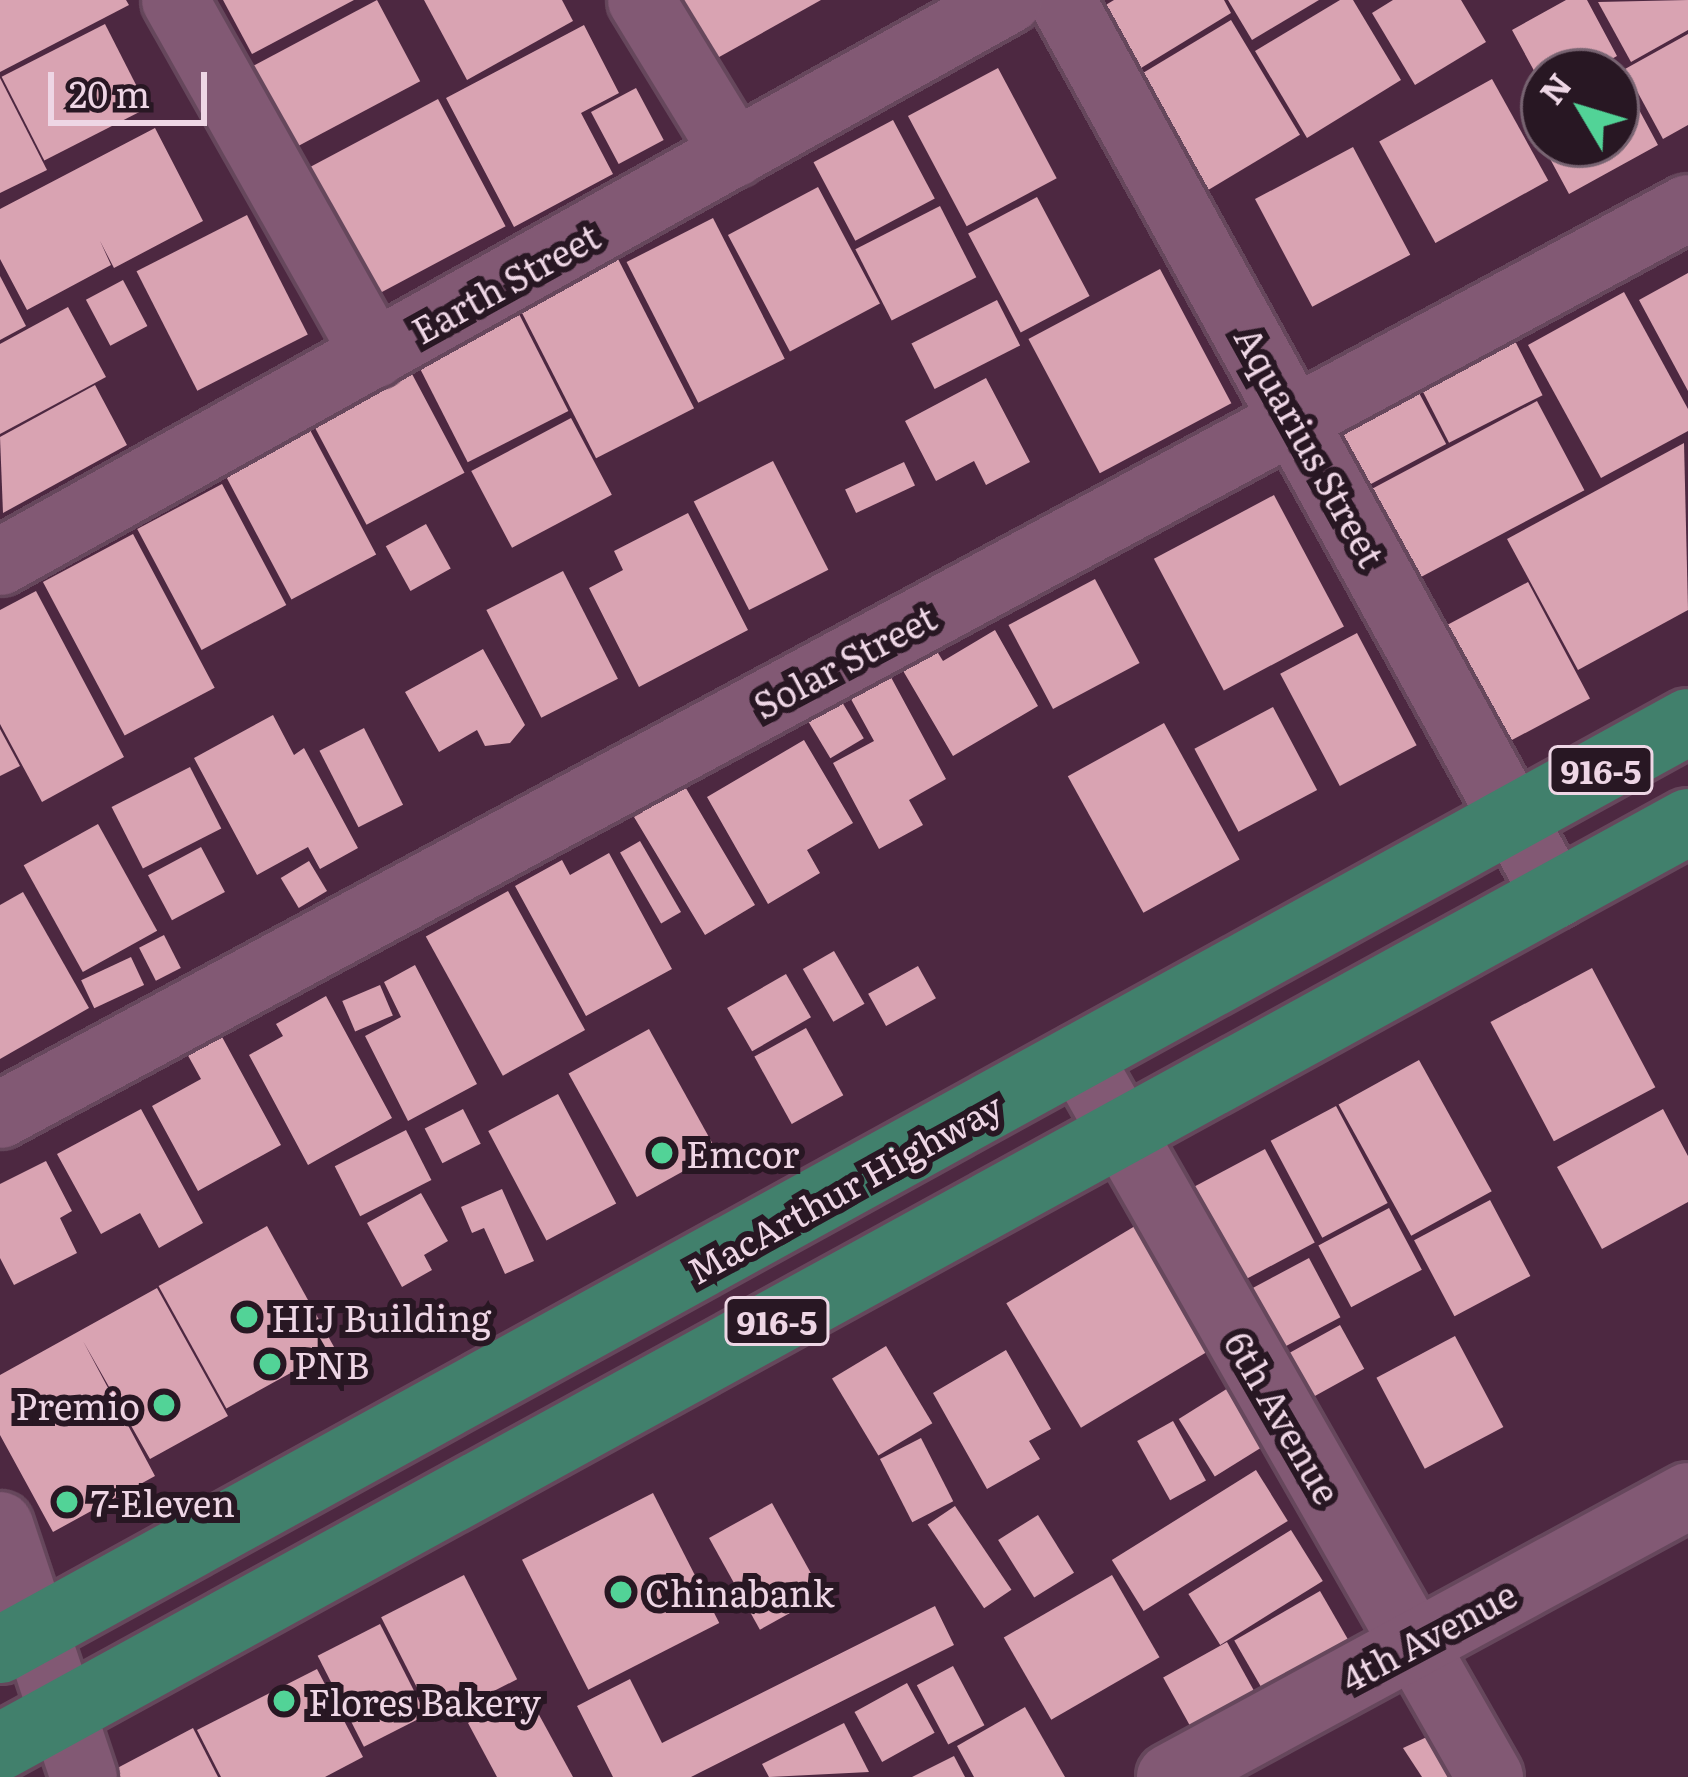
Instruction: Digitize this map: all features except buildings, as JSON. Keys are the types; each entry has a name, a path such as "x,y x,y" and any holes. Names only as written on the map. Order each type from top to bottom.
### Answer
{"main road":[{"name":"MacArthur Highway","path":"19,1639 1688,722"},
{"name":"916-5","path":"0,1747 1688,822"}],"street":[{"path":"175,0 375,356"},
{"path":"641,0 735,154"},
{"name":"Earth Street","path":"4,551 375,356 1009,0"},
{"name":"Aquarius Street","path":"1062,0 1296,417 1555,895"},
{"name":"Solar Street","path":"0,1114 1688,208"},
{"name":"6th Avenue","path":"1079,1058 1490,1777"},
{"name":"4th Avenue","path":"1170,1777 1688,1496"},
{"path":"0,1525 19,1639 64,1712 84,1777"}],"place":[{"name":"Emcor","path":"662,1153"},
{"name":"HIJ Building","path":"247,1317"},
{"name":"PNB","path":"270,1364"},
{"name":"Premio","path":"164,1405"},
{"name":"7-Eleven","path":"67,1502"},
{"name":"Chinabank","path":"621,1592"},
{"name":"Flores Bakery","path":"284,1701"}]}
